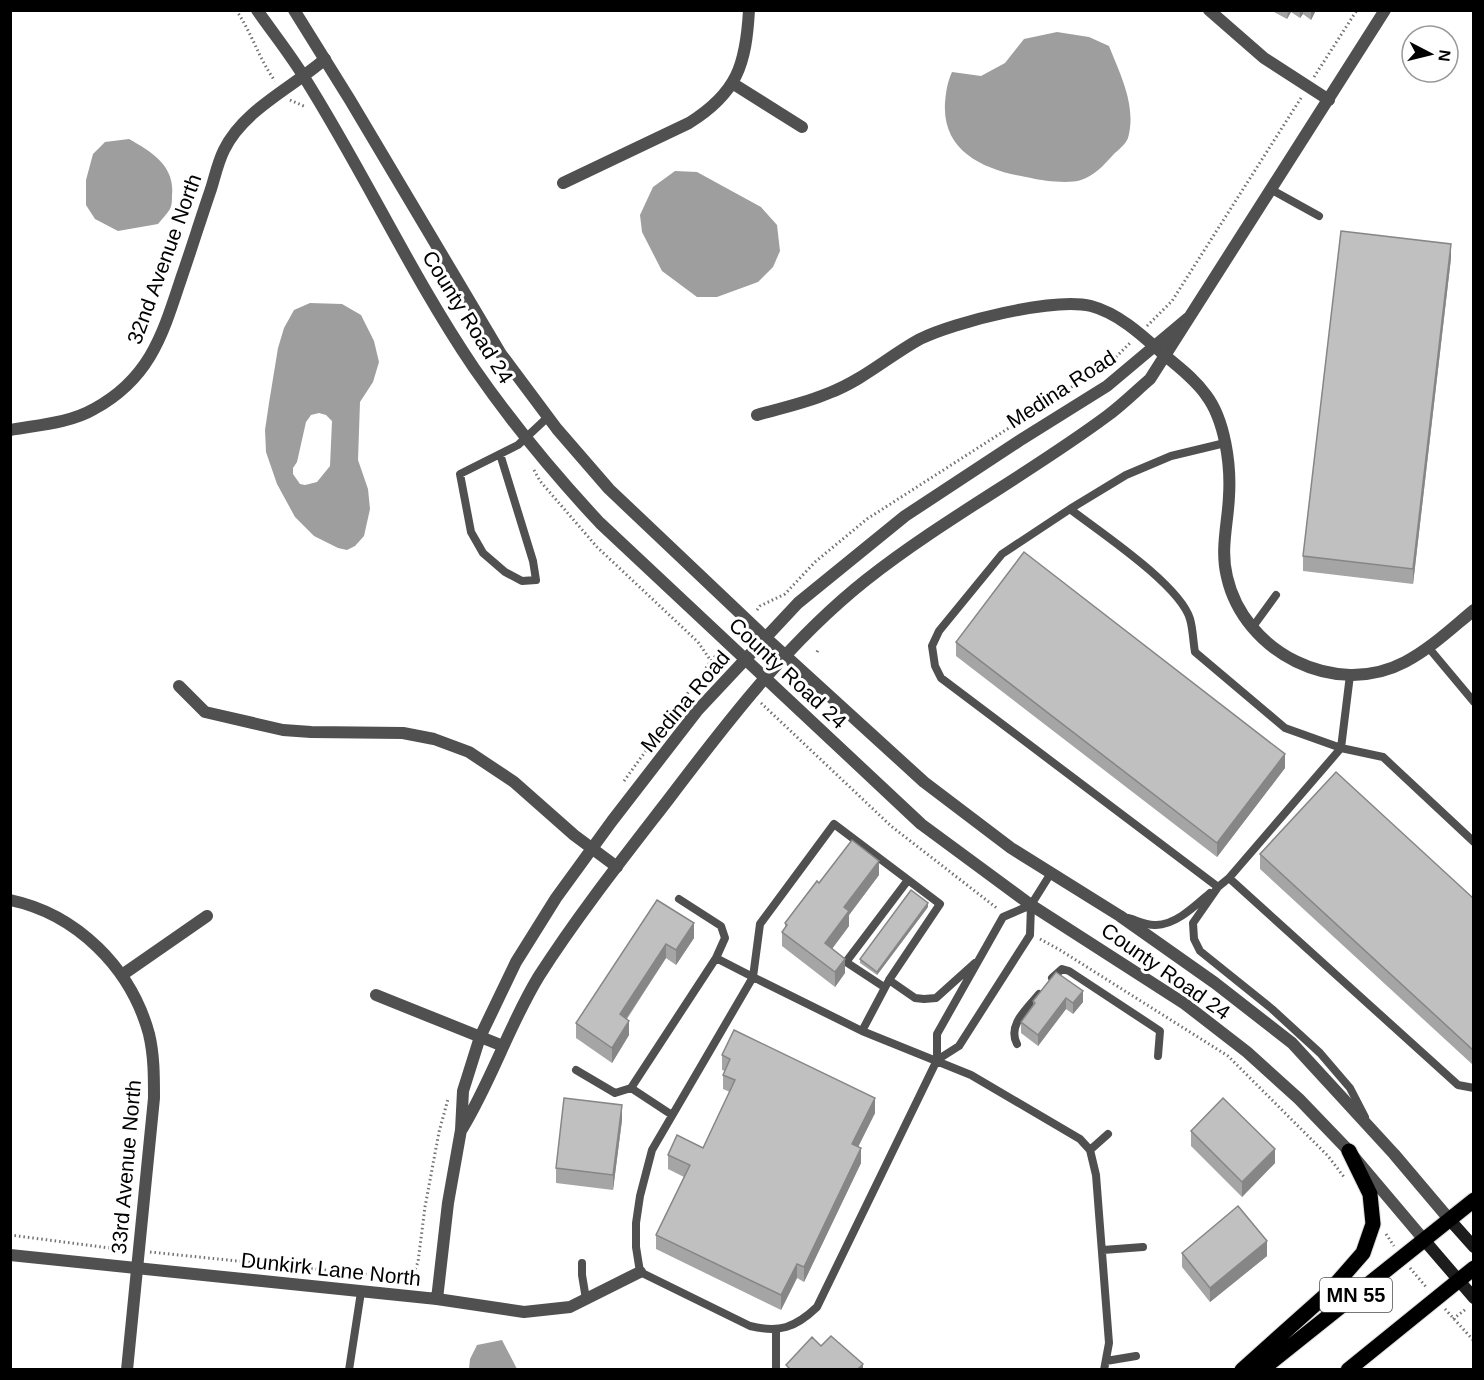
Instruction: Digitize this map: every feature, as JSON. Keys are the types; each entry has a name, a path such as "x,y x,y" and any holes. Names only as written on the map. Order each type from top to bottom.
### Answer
{"main road":[{"path":"1242,1370 1328,1293 1364,1254 1373,1224 1370,1194 1348,1151"},
{"name":"MN 55","path":"1261,1370 1425,1241 1473,1200"},
{"path":"1449,1219 1473,1247"},
{"path":"1425,1241 1459,1280 1470,1303"},
{"name":"MN 55","path":"1348,1370 1473,1268"}],"street":[{"name":"County Road 24","path":"257,10 304,77 439,311 474,367 525,439 600,523 921,824 1030,905 1185,1004 1247,1052 1299,1099 1348,1151 1425,1241"},
{"name":"County Road 24","path":"294,10 501,354 548,417 609,489 765,637 924,782 1011,848 1120,916 1215,983 1292,1042 1371,1128 1449,1219"},
{"path":"563,183 689,123 724,96 744,56 749,10"},
{"path":"1209,10 1264,58 1329,100"},
{"name":"Medina Road","path":"461,1130 480,1099 503,1046 538,978 617,867 751,693 800,640 865,580 1107,415 1150,379 1385,10"},
{"name":"32nd Avenue North","path":"10,430 64,420 93,410 120,392 141,371 158,345 224,150 239,126 255,111 304,77 325,59"},
{"path":"732,83 802,127"},
{"path":"757,415 830,393 864,376 919,340 949,327 1067,303 1092,306 1114,316 1155,346 1207,396 1225,443 1229,469 1224,550 1227,577 1237,604 1252,628 1272,648 1295,663 1322,671 1350,675 1378,672 1404,663 1428,647 1473,610"},
{"name":"Medina Road","path":"437,1299 447,1203 461,1130 463,1091 480,1037 516,962 556,898 592,848 697,711 798,603 905,516 1018,441 1107,386 1188,318"},
{"path":"179,686 205,712 283,730 403,733 434,739 460,749 491,765 514,782 617,867"},
{"name":"33rd Avenue North","path":"10,900 48,912 76,929 101,949 122,975 137,1002 149,1034 154,1065 154,1098 127,1370"},
{"path":"122,975 207,916"},
{"path":"376,994 503,1046"},
{"name":"Dunkirk Lane North","path":"10,1255 437,1299 524,1312 570,1307 640,1272"}],"lane":[{"path":"1272,190 1319,216"},
{"path":"500,454 528,540 536,580 522,581 505,572 483,553 471,532 460,474 500,454 518,446 548,417"},
{"path":"1218,887 941,678 935,666 933,646 939,631 1002,554 1126,475 1172,456 1225,443"},
{"path":"1070,509 1140,562 1178,597 1190,619 1195,652 1286,728 1341,748 1383,757 1473,842"},
{"path":"1252,628 1276,595"},
{"path":"1428,647 1473,702"},
{"path":"1120,916 1156,926 1168,922 1182,915 1229,878 1341,748 1350,675"},
{"path":"861,1030 886,983 940,904 834,824 760,924 753,977 652,1150 640,1196 636,1223 636,1247 640,1272 750,1326 776,1330 796,1323 817,1307 937,1060 937,1034 1003,917 1030,905 1051,873"},
{"path":"1229,878 1458,1085 1473,1088"},
{"path":"908,880 846,962 915,998 924,999 936,998 980,957"},
{"path":"1218,887 1193,923 1194,939 1200,951 1272,1009 1320,1053 1350,1088 1371,1128"},
{"path":"576,1070 615,1093 631,1088 716,958 725,938 721,926 680,899"},
{"path":"937,1060 960,1046 1030,935 1030,905"},
{"path":"716,958 861,1030 971,1075 1071,1131 1080,1139 1090,1150 1096,1175 1109,1343 1104,1370"},
{"path":"1048,982 1062,969 1069,971 1160,1031 1158,1056"},
{"path":"1017,1044 1013,1036 1014,1027 1041,991"},
{"path":"631,1088 672,1115"},
{"path":"1090,1150 1108,1134"},
{"path":"1103,1250 1143,1247"},
{"path":"582,1263 586,1299"},
{"path":"349,1370 361,1292"},
{"path":"776,1330 776,1370"},
{"path":"1106,1361 1136,1356"}],"path":[{"path":"760,607 784,594 814,562 867,519 1116,357 1172,301 1357,10"},
{"path":"622,784 712,661"},
{"path":"10,1235 138,1252 403,1278 414,1272 418,1262 425,1207 439,1132 448,1099"},
{"path":"1453,1319 1470,1303"}],"shaded area":[{"path":"1057,32 1089,37 1109,46 1129,102 1130,126 1125,143 1095,173 1081,180 1070,182 1015,175 984,165 971,157 951,135 946,121 945,103 952,72 981,76 1005,63 1024,39"},
{"path":"129,139 154,155 166,168 172,185 172,202 170,209 158,224 118,231 95,219 86,205 86,180 93,154 105,142"},
{"path":"675,171 697,172 761,207 777,225 780,251 773,267 758,282 717,297 697,297 662,271 642,232 640,215 653,187"},
{"path":"310,303 342,304 361,315 374,341 379,362 373,382 360,402 358,460 368,489 370,509 364,536 355,546 347,550 314,536 295,517 277,484 266,452 265,430 278,348 284,328 294,310","holes":["319,413 326,415 332,421 330,466 317,482 300,484 293,474 293,468 297,462 306,422 311,415"]},
{"path":"502,1340 517,1369 469,1369 470,1359 477,1345"}],"building":[{"path":"1341,231 1451,244 1413,569 1303,556"},
{"path":"1024,552 1285,754 1217,843 956,642"},
{"path":"1336,772 1473,898 1473,1050 1260,854"},
{"path":"852,840 879,861 844,907 849,911 825,943 845,959 835,972 782,932 787,925 785,923"},
{"path":"911,890 928,903 877,972 860,959"},
{"path":"657,900 694,923 676,950 666,944 620,1014 629,1021 612,1048 576,1023"},
{"path":"1056,972 1083,991 1073,1003 1066,998 1038,1035 1021,1022 1035,1003 1033,1001"},
{"path":"734,1030 875,1098 852,1144 861,1148 804,1267 797,1264 781,1295 656,1235 690,1165 668,1155 677,1135 703,1148 735,1080 723,1075 730,1059 722,1055"},
{"path":"564,1098 622,1105 613,1175 556,1168"},
{"path":"1223,1098 1275,1149 1242,1182 1191,1131"},
{"path":"1238,1206 1267,1241 1210,1288 1182,1253"},
{"path":"831,1336 863,1364 857,1370 791,1370 786,1365 812,1337 821,1346"}]}
